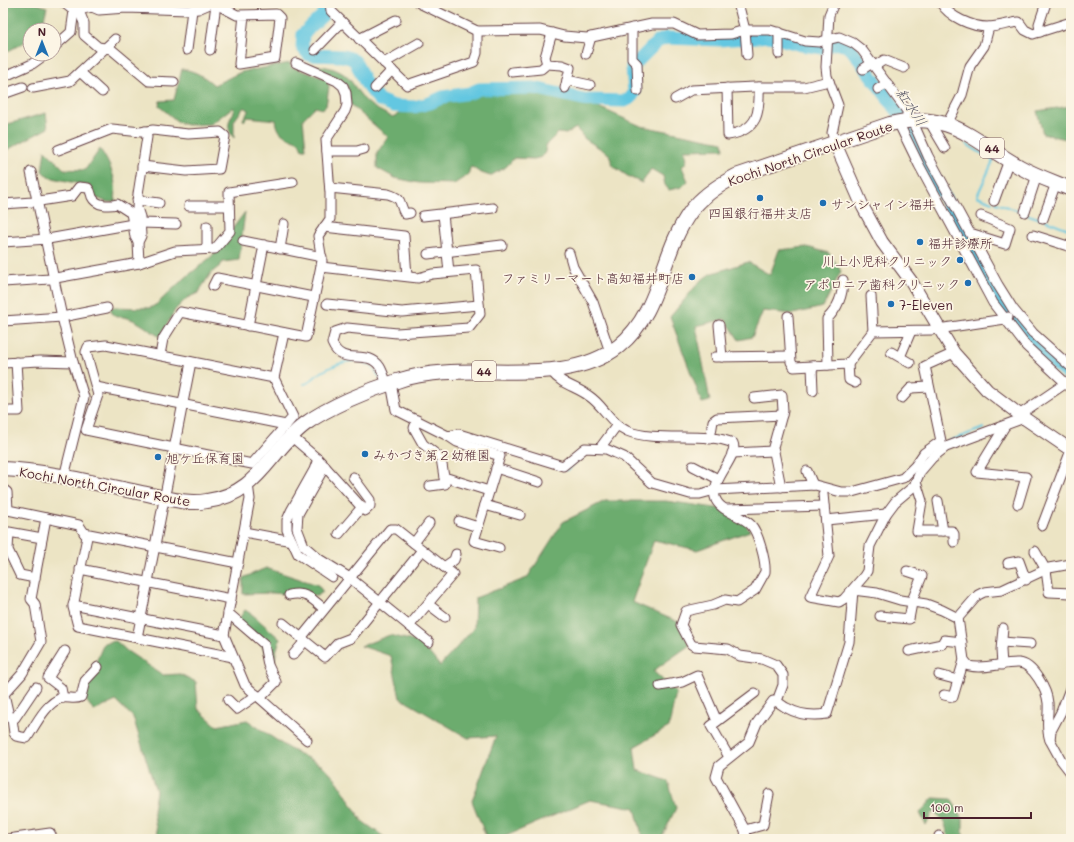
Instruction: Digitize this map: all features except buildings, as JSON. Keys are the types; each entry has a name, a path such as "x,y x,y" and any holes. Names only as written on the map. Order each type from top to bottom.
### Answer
{"main road":[{"name":"Kochi North Circular Route","path":"3,469 64,477 164,497 193,502 204,502 231,496 248,484 289,431 303,426 317,416 389,384 433,372 551,371 572,368 589,363 620,345 642,320 652,302 684,222 699,201 722,183 736,176 905,121 929,121 947,124 972,136 1009,160 1037,175 1071,189"}],"street":[{"path":"64,3 76,11 84,23 84,35 98,47 111,49 148,81 174,82"},
{"path":"76,11 92,7 99,10 110,6 126,8 192,10 214,3 237,15 276,14 280,18 275,58 239,64 244,15"},
{"path":"210,50 214,3"},
{"path":"330,3 331,11 407,85 468,70 477,58 477,31"},
{"path":"738,3 745,30 747,55"},
{"path":"834,3 829,15 829,43 826,67 829,81 838,105 832,133 835,143 864,207 882,242 911,281 954,353 987,390 1021,416 1071,450 1042,526"},
{"path":"940,3 948,12 966,22 989,27 1019,22 1025,30 1033,34 1071,22"},
{"path":"1040,32 1039,24 1046,3"},
{"path":"422,4 477,31 540,30 552,34 571,37 591,37 652,24 674,24 697,35 731,34 745,30 770,30 805,41 829,43 839,37 853,43 862,50 870,66 883,85 907,111 905,121 919,165 986,290 1010,316 1033,333 1071,367"},
{"path":"187,50 192,10"},
{"path":"62,40 71,32 76,11"},
{"path":"359,39 396,20"},
{"path":"315,50 342,22"},
{"path":"947,124 962,95 970,66 984,46 989,27"},
{"path":"632,28 638,91"},
{"path":"779,32 779,54"},
{"path":"547,64 545,57 552,34"},
{"path":"586,54 591,37"},
{"path":"33,88 70,81 115,39"},
{"path":"384,63 419,43"},
{"path":"870,66 884,60 904,68"},
{"path":"3,77 35,62"},
{"path":"160,356 163,339 180,312 306,337 313,297 321,267 322,257 318,236 330,219 330,188 326,140 345,111 347,105 346,93 343,86 337,81 296,63"},
{"path":"512,72 541,69 547,64 562,65 570,68 566,84 590,85"},
{"path":"375,88 392,70"},
{"path":"80,72 102,92"},
{"path":"675,99 691,90 804,87 829,81"},
{"path":"3,89 6,94 22,87"},
{"path":"727,88 728,135 744,131 752,126 760,104 759,87"},
{"path":"823,494 829,556 810,597 838,602 853,590 867,571 870,546 886,514 895,502 916,482 925,466 946,447 1005,426 1069,385 1026,346 1010,316 998,285 970,233 905,121"},
{"path":"929,121 945,148"},
{"path":"58,150 112,129 153,130 188,134 220,132 225,136 220,169 186,171 142,166"},
{"path":"139,263 138,242 135,237 137,223 137,200 147,137 145,131"},
{"path":"327,150 357,152 364,149"},
{"path":"994,201 1009,160"},
{"path":"31,172 62,317 73,362 84,397 64,477"},
{"path":"1025,212 1037,175"},
{"path":"3,282 53,278 139,263 175,251 215,249 230,231 229,192 293,182"},
{"path":"1043,219 1056,183"},
{"path":"3,204 37,202 72,196 79,187 88,188 93,199 97,202 110,206 117,204 131,213 137,223"},
{"path":"330,188 396,196 402,203 405,214 410,213"},
{"path":"137,200 159,203"},
{"path":"189,206 229,206"},
{"path":"423,216 493,208"},
{"path":"443,214 449,272"},
{"path":"970,233 1008,246 1010,228 981,216"},
{"path":"3,242 45,240 137,223 176,224"},
{"path":"280,248 284,224"},
{"path":"207,226 207,249"},
{"path":"324,227 404,236 407,276"},
{"path":"1033,235 1054,238 1071,247"},
{"path":"243,241 322,257"},
{"path":"248,326 264,245"},
{"path":"428,254 502,245"},
{"path":"569,253 573,267 593,302 610,352"},
{"path":"321,267 418,278 449,272 476,270 480,314 477,320 469,328 397,333 347,328 335,332 332,343 337,353 343,356 372,360 380,366 389,384 396,410 457,442 500,456 474,541 499,548"},
{"path":"213,286 217,278 313,297"},
{"path":"828,365 827,319 835,311 841,297 843,280"},
{"path":"855,383 849,380 848,364 872,331 871,296"},
{"path":"327,304 402,312 479,305"},
{"path":"3,321 62,317 107,308"},
{"path":"788,316 790,356 794,367 848,364"},
{"path":"872,331 939,329 1010,316"},
{"path":"719,325 718,357 790,356"},
{"path":"900,357 911,331"},
{"path":"274,378 106,344 88,347 86,352 98,395 86,430 252,464 289,431 293,418 274,378 284,333"},
{"path":"891,352 910,363"},
{"path":"448,436 459,434 564,466 585,448 600,448 624,457 652,483 690,494 700,494 715,490 813,485 841,492 852,492 903,478 908,474 924,453 941,441 925,366 954,353"},
{"path":"3,411 19,411 16,362"},
{"path":"3,363 73,362"},
{"path":"136,638 191,362"},
{"path":"812,366 813,392"},
{"path":"551,371 558,380 589,396 617,425 635,433 720,439 733,443 734,446 732,453 718,479 715,496 718,504 747,521 755,529 760,545 765,572 755,590 737,602 725,600 713,605 686,611 681,625 691,644 694,646 728,649 740,656 762,659 776,665 783,675 783,685 777,701"},
{"path":"96,387 182,404 289,431 325,466 365,510 370,506 370,500 353,477"},
{"path":"902,398 911,388 929,387"},
{"path":"754,398 782,395 782,415 773,447 780,487"},
{"path":"710,439 713,421 717,418 782,415"},
{"path":"417,420 414,428 424,444 441,458 445,484 430,486"},
{"path":"600,448 617,425"},
{"path":"1005,426 977,472 1026,477 1018,504"},
{"path":"732,453 774,451"},
{"path":"318,459 314,470 288,520 287,530 298,554 332,577"},
{"path":"325,466 298,514 297,528 307,550 350,578 429,642"},
{"path":"694,466 718,479"},
{"path":"496,468 539,482"},
{"path":"807,471 813,485"},
{"path":"444,478 489,491"},
{"path":"916,482 922,501 917,531 952,531 954,534 954,542"},
{"path":"248,484 250,499 224,635 245,685 307,740"},
{"path":"3,489 6,492 8,510 79,525 87,537 73,605 78,626 233,657"},
{"path":"938,502 943,531"},
{"path":"485,505 520,515"},
{"path":"727,509 824,506"},
{"path":"339,534 362,507"},
{"path":"826,520 886,514"},
{"path":"46,518 31,599 35,604 41,642 22,674 4,694 8,717 16,736 26,738 48,707 63,698 76,699 81,697 85,680 98,667"},
{"path":"459,521 478,527"},
{"path":"414,543 429,523"},
{"path":"293,655 324,609 390,529 396,529 453,574 409,626"},
{"path":"35,578 20,575 8,550 9,532 42,538"},
{"path":"244,532 292,541"},
{"path":"84,533 238,563"},
{"path":"283,623 325,657 338,643 351,638 422,550"},
{"path":"1035,551 1046,570 1049,592 1071,593"},
{"path":"444,567 454,560 456,554"},
{"path":"1008,563 1019,561 1026,580"},
{"path":"958,618 978,596 984,592 1002,590 1050,568 1071,564"},
{"path":"80,569 231,599"},
{"path":"880,616 909,619 912,602 925,578 907,571"},
{"path":"769,794 763,825 745,834 716,777 719,766 749,742 757,723 771,703 777,701 793,710 814,716 827,714 849,642 853,590"},
{"path":"853,590 877,593 939,608 958,618"},
{"path":"289,595 296,593 305,594 324,609"},
{"path":"428,604 445,617"},
{"path":"73,605 224,635"},
{"path":"228,613 264,644 268,665 276,682 259,697 237,709 228,700"},
{"path":"944,695 953,697 964,660 958,618"},
{"path":"1002,665 1003,628"},
{"path":"909,651 927,651 942,644 944,640 962,642"},
{"path":"1002,642 1030,644"},
{"path":"63,698 61,688 48,678 65,651"},
{"path":"964,660 972,666 1023,664 1035,672 1048,702 1047,733 1069,769"},
{"path":"660,686 682,682 697,675 717,721"},
{"path":"939,675 958,680"},
{"path":"1050,740 1051,731 1064,707 1071,686"},
{"path":"8,717 15,718 36,687"},
{"path":"729,757 711,726 755,692"},
{"path":"8,839 50,833 53,839"}],"green space":[{"path":"3,3 35,3 47,7 43,22 22,22 22,43 3,54"},
{"path":"290,63 291,67 327,79 329,87 326,106 322,109 315,107 303,119 306,149 302,149 299,142 283,135 277,125 276,120 247,117 244,121 243,119 249,110 244,107 234,121 234,138 231,135 229,128 230,119 234,112 233,107 211,124 187,125 178,122 159,106 160,101 174,100 182,69 199,74 214,85 241,72"},
{"path":"312,65 324,66 339,71 350,80 366,102 393,117 405,110 433,108 447,99 478,93 534,90 587,102 641,126 723,142 724,149 684,150 687,159 686,163 682,167 688,181 682,187 669,190 665,185 663,176 651,169 642,183 629,177 613,166 609,154 585,139 576,128 566,134 558,133 546,145 545,152 542,157 534,159 514,158 506,167 490,176 479,172 472,167 470,168 468,175 454,184 419,183 395,178 377,168 377,153 388,137 351,105 347,85 308,67"},
{"path":"1071,106 1071,140 1043,134 1037,111"},
{"path":"46,113 48,128 3,152 3,129 8,124"},
{"path":"100,149 113,174 116,195 115,202 107,202 94,197 90,186 48,177 42,171 45,150 64,169 85,170"},
{"path":"245,212 239,260 223,262 211,273 198,293 187,298 175,310 160,337 134,320 117,317 112,313 110,307 150,308 157,304 179,283 212,256"},
{"path":"807,247 829,253 841,271 823,307 793,314 763,311 752,337 739,340 725,319 696,326 710,401 702,403 670,317 700,281 710,274 748,262 770,275 779,250"},
{"path":"605,501 666,501 723,509 743,520 750,531 697,550 654,540 632,602 678,622 690,645 653,671 676,692 669,727 634,747 637,770 668,781 676,808 661,839 643,839 635,808 590,800 499,839 487,839 472,801 496,736 468,738 400,698 391,656 361,646 390,635 421,643 440,666 474,628 475,598 527,578 563,522"},
{"path":"266,568 318,585 323,592 317,596 272,593 243,594 243,578"},
{"path":"245,610 253,615 280,639 276,652 274,673 258,637 238,620"},
{"path":"116,641 127,651 163,675 180,674 196,682 198,709 217,726 247,720 288,748 323,766 338,782 362,821 387,839 161,839 157,833 153,810 156,791 133,717 116,701 94,711 82,695 104,643"},
{"path":"933,798 951,799 963,819 963,839 948,839 944,823 937,814 933,812 926,825 920,813"}],"waterway":[{"name":"紅水川","path":"325,3 323,15 303,34 302,47 309,55 343,56 355,61 366,84 379,100 394,106 414,107 430,103 443,97 470,93 479,89 534,88 587,100 625,101 631,98 634,92 632,67 657,42 666,38 720,40 770,36 801,45 823,48 835,43 847,46 852,50 902,117 989,282 1008,314 1035,345 1071,378"},
{"path":"966,144 992,160"},
{"path":"992,202 977,196 993,161"},
{"path":"996,203 1022,212"},
{"path":"1026,214 1041,219"},
{"path":"1045,220 1071,230"},
{"path":"304,384 332,367 341,363 354,361"},
{"path":"360,361 372,367 380,378"},
{"path":"946,442 984,428"},
{"path":"564,470 568,470 579,459"}],"place":[{"name":"四国銀行福井支店","path":"760,198"},
{"name":"サンシャイン福井","path":"823,203"},
{"name":"福井診療所","path":"920,242"},
{"name":"川上小児科クリニック","path":"960,260"},
{"name":"ファミリーマート高知福井町店","path":"692,277"},
{"name":"アポロニア歯科クリニック","path":"968,283"},
{"name":"7-Eleven","path":"891,304"},
{"name":"みかづき第２幼稚園","path":"365,454"},
{"name":"旭ケ丘保育園","path":"158,457"}]}
